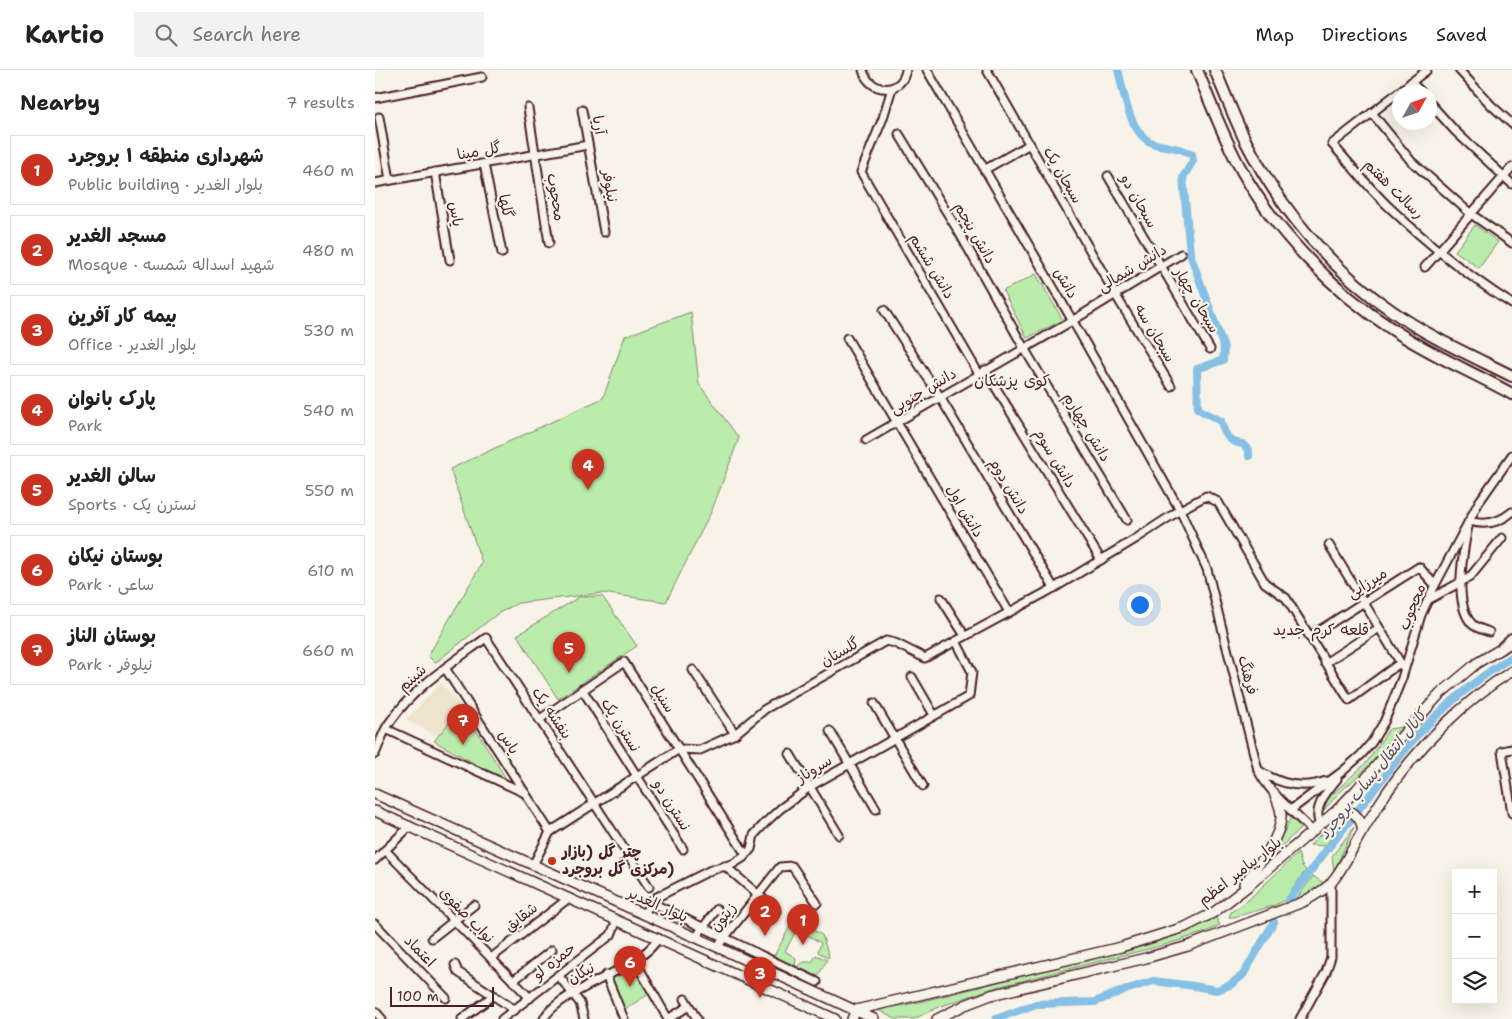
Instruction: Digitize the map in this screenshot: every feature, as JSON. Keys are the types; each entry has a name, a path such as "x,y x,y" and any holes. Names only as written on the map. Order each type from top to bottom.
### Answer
{"highway":[{"path":"1197,70 1242,172 1274,219 1296,246 1341,290 1393,330 1512,394"},
{"path":"1215,70 1233,115 1276,194 1297,222 1322,250 1350,277 1393,312 1457,349 1512,376"},
{"path":"1508,645 1512,639"}],"main road":[{"name":"بلوار پیامبر اعظم","path":"854,1015 1149,939 1213,913 1236,896 1337,810 1429,705 1477,663 1508,645"},
{"path":"937,1019 965,1004 991,995 1141,960 1189,946 1303,902 1320,892 1331,883 1388,791 1411,761 1464,706 1512,671"},
{"path":"1236,896 1266,852 1277,831 1281,816 1274,793"},
{"name":"بلوار الغدیر","path":"375,794 717,946 854,1015 874,1019"},
{"path":"1337,810 1345,810 1356,815 1362,824 1363,830"},
{"name":"بلوار الغدیر","path":"375,811 835,1019"},
{"path":"591,908 597,894"},
{"path":"607,915 614,901"}],"street":[{"path":"863,70 866,79 871,84 885,89 892,88 902,80 906,70"},
{"name":"دانش","path":"927,70 1180,510"},
{"name":"سبحان یک","path":"987,70 1115,294"},
{"path":"1427,70 1372,113 1411,161 1471,214 1512,244"},
{"path":"1459,70 1491,105 1512,124"},
{"path":"375,98 482,77"},
{"path":"1411,82 1414,85"},
{"name":"دانش ششم","path":"892,88 883,118 861,172 982,372"},
{"name":"محجوب","path":"528,108 549,243"},
{"name":"آریا","path":"582,110 588,145"},
{"path":"1437,111 1455,131 1512,184"},
{"name":"رسالت هفتم","path":"1372,113 1332,144 1388,206 1480,284 1512,304"},
{"path":"379,116 390,180"},
{"name":"دانش پنجم","path":"899,134 960,234 1024,348"},
{"path":"985,170 1030,144"},
{"name":"گل مینا","path":"375,182 588,145"},
{"name":"نیلوفر","path":"588,145 604,232"},
{"name":"گلها","path":"484,164 502,253"},
{"path":"1425,267 1512,167"},
{"name":"یاس","path":"435,172 450,260"},
{"name":"سبحان دو","path":"1108,176 1161,266"},
{"name":"دانش شمالی","path":"1072,321 1181,254"},
{"name":"سبحان چهار","path":"1161,266 1210,349"},
{"name":"سبحان سه","path":"1115,294 1171,386"},
{"name":"دانش دوم","path":"884,310 940,397 1054,588"},
{"name":"دانش جنوبی","path":"866,440 1072,321"},
{"name":"دانش اول","path":"847,338 1009,612"},
{"name":"دانش چهارم","path":"1024,348 1127,520"},
{"name":"دانش سوم","path":"982,372 1101,560"},
{"name":"محجوب","path":"1343,772 1366,749 1384,722 1402,666 1421,615 1435,585 1479,502 1512,455"},
{"name":"گلستان","path":"679,749 700,750 735,734 765,709 886,641 895,643 925,658 1054,588 1206,496 1218,502 1265,583 1286,598 1309,637"},
{"name":"فرهنگ","path":"1180,510 1207,569 1258,770 1262,779 1274,793 1312,831"},
{"path":"1489,632 1473,625 1466,615 1462,602 1461,566 1469,522 1487,524 1503,519 1512,512"},
{"path":"1428,600 1470,577 1502,538"},
{"path":"1309,637 1349,700 1402,666 1329,545"},
{"name":"میرزایی","path":"1309,637 1419,567 1435,585"},
{"path":"941,598 965,636"},
{"path":"1325,663 1379,628"},
{"name":"شبنم","path":"375,754 386,729 397,712 410,698 445,668 486,638"},
{"name":"بنفشه یک","path":"486,638 649,887"},
{"name":"سروناز","path":"746,855 751,849 754,835 765,823 780,809 811,786 934,714 969,696 973,672 956,641"},
{"name":"سنبل","path":"583,689 624,662 746,855"},
{"name":"یاس","path":"445,668 550,832"},
{"path":"693,670 735,734"},
{"path":"912,677 934,714"},
{"path":"540,719 583,689"},
{"name":"نسترن یک","path":"583,689 637,776"},
{"path":"874,704 923,786"},
{"path":"386,729 525,793"},
{"path":"830,732 876,809"},
{"path":"533,865 550,832 679,749"},
{"path":"1512,749 1502,751 1509,775 1512,813"},
{"path":"789,754 811,786 839,835"},
{"path":"1258,770 1282,782 1305,786 1326,781 1343,772"},
{"path":"1292,810 1343,772"},
{"path":"1320,824 1317,812 1321,802 1343,772"},
{"name":"نسترن دو","path":"637,776 683,849"},
{"path":"375,860 410,826"},
{"name":"نواب صفوی","path":"385,850 530,998"},
{"path":"643,914 657,897 711,870 733,864 746,855"},
{"path":"725,866 777,911"},
{"name":"زیتون","path":"717,946 780,867 792,866 817,903"},
{"path":"1301,1019 1326,972 1331,957 1331,883"},
{"name":"شقایق","path":"491,958 569,898"},
{"path":"652,903 817,982"},
{"path":"432,938 474,905"},
{"path":"696,937 717,909"},
{"name":"حمزه لو","path":"502,1019 611,935 617,920"},
{"name":"اعتماد","path":"375,924 446,998"},
{"name":"نیکان","path":"544,1019 551,1009 573,993 637,959 654,947 658,938"},
{"path":"513,981 552,950"},
{"path":"637,959 639,968 668,1019 687,1003 697,1019"},
{"path":"455,965 458,972 515,1010"},
{"path":"558,976 580,1003 584,1019"},
{"path":"606,976 624,1019"},
{"path":"462,1019 494,995"},
{"path":"375,1011 383,1019"}],"shaded area":[{"path":"441,683 462,707 438,736 406,720"}],"green space":[{"path":"1475,225 1498,242 1479,268 1455,251"},
{"path":"1036,274 1063,320 1027,338 1003,291"},
{"path":"691,312 699,384 739,438 712,510 666,602 602,593 518,603 497,614 435,663 428,656 482,563 450,469 603,398 625,336"},
{"path":"602,596 637,646 558,699 517,635 579,597"},
{"path":"462,707 508,782 434,741"},
{"path":"1402,727 1370,765 1338,794 1324,810 1327,799 1367,762 1389,729"},
{"path":"1292,815 1303,826 1273,854"},
{"path":"1347,817 1325,846 1310,845 1325,830"},
{"path":"1354,827 1334,871 1332,856"},
{"path":"1298,853 1302,866 1306,870 1284,901 1273,906 1229,917 1231,912 1247,901"},
{"path":"1313,876 1325,884 1294,902"},
{"path":"1215,916 1220,925 1203,933 1164,945 993,988 939,1007 914,1019 895,1019 876,1009 913,1003 1147,945 1193,928"},
{"path":"794,919 822,935 828,958 818,952 821,943 797,929 785,951 796,958 795,968 774,956"},
{"path":"816,955 827,960 818,976 797,967 804,962 812,962"},
{"path":"633,965 649,994 625,1009 612,978"}],"waterway":[{"path":"1118,70 1125,101 1133,123 1139,132 1155,144 1192,154 1193,161 1183,177 1190,254 1224,348 1223,360 1197,369 1198,409 1221,421 1228,437 1234,442 1243,444 1249,451 1249,456"},
{"name":"کانال انتقال پساب بروجرد","path":"1288,901 1412,741 1459,696 1484,675 1512,657"},
{"name":"کانال انتقال پساب بروجرد","path":"996,1019 1036,1004 1095,1002 1153,981 1217,990 1230,985 1243,975 1274,922"}],"place":[{"name":"پارک بانوان","path":"588,490"},
{"name":"سالن الغدیر","path":"569,673"},
{"name":"بوستان الناز","path":"463,745"},
{"name":"چتر گل (بازار مرکزی گل بروجرد)","path":"552,861"},
{"name":"مسجد الغدیر","path":"765,936"},
{"name":"شهرداری منطقه ۱ بروجرد","path":"803,945"},
{"name":"بوستان نیکان","path":"630,987"},
{"name":"بیمه کار آفرین","path":"760,998"}],"district":[{"name":"کوی پزشکان","path":"1012,380"},
{"name":"قلعه کرم جدید","path":"1321,629"}]}
